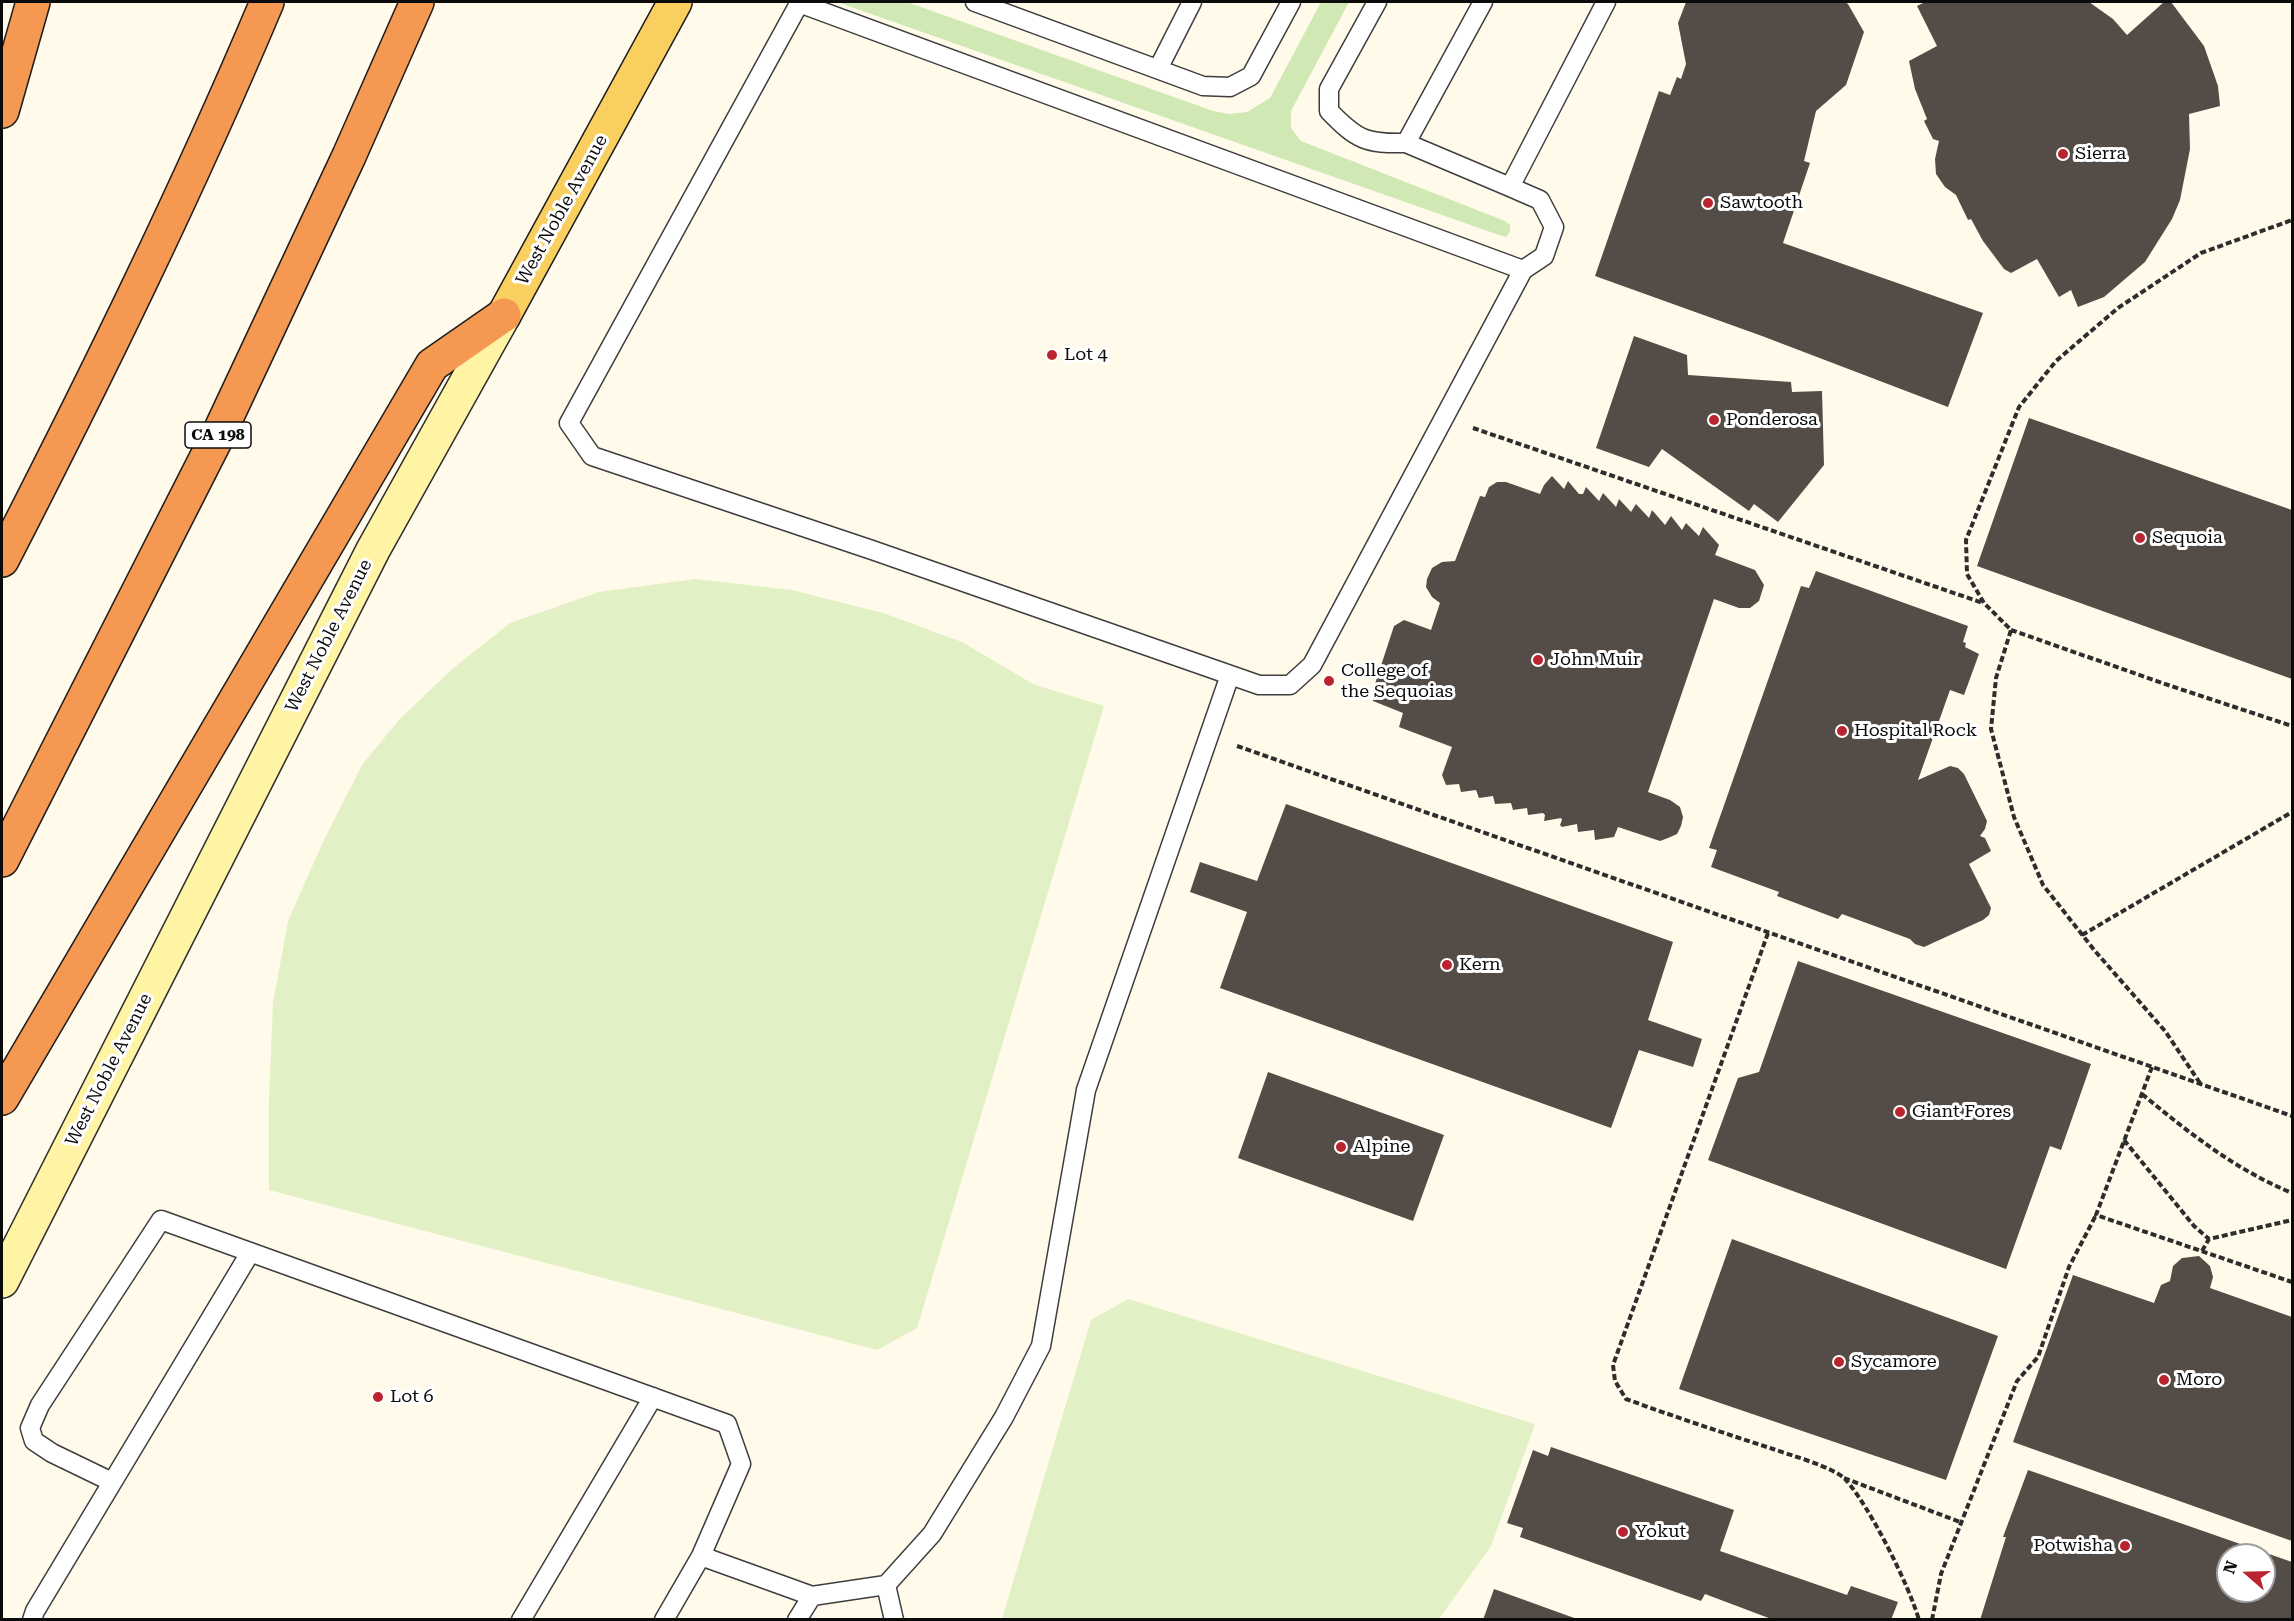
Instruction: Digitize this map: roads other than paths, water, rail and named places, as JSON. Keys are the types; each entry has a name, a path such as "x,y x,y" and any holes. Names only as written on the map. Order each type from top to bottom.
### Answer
{"highway":[{"path":"2,111 33,2"},
{"path":"2,560 95,378 220,113 267,2"},
{"name":"CA 198","path":"2,860 221,429 344,166 417,2"},
{"path":"2,1098 432,365 504,315"}],"main road":[{"name":"West Noble Avenue","path":"2,1281 373,550 675,2"}],"lane":[{"path":"1377,2 1329,89 1329,111 1349,132 1377,143 1406,143 1540,200 1554,227 1544,256 1523,270 1312,664 1290,685 1259,685 872,550 592,456 569,423 799,2 1523,270"},
{"path":"975,2 1203,86 1230,87 1251,76 1291,2"},
{"path":"1158,69 1192,2"},
{"path":"1406,143 1483,2"},
{"path":"1510,187 1606,2"},
{"path":"701,1556 812,1596 886,1585 932,1534 1004,1417 1041,1346 1086,1090 1230,675"},
{"path":"112,1482 52,1453 34,1441 30,1428 40,1406 160,1220 727,1424 741,1464 701,1556 663,1620"},
{"path":"32,1620 35,1611 250,1253"},
{"path":"521,1620 653,1397"},
{"path":"886,1585 894,1620"},
{"path":"797,1620 812,1596"}],"place":[{"name":"Sierra","path":"2063,154"},
{"name":"Sawtooth","path":"1708,203"},
{"name":"Lot 4","path":"1052,355"},
{"name":"Ponderosa","path":"1714,420"},
{"name":"Sequoia","path":"2140,538"},
{"name":"John Muir","path":"1538,660"},
{"name":"College of the Sequoias","path":"1329,681"},
{"name":"Hospital Rock","path":"1842,731"},
{"name":"Kern","path":"1447,965"},
{"name":"Giant Fores","path":"1900,1112"},
{"name":"Alpine","path":"1341,1147"},
{"name":"Sycamore","path":"1839,1362"},
{"name":"Moro","path":"2164,1380"},
{"name":"Lot 6","path":"378,1397"},
{"name":"Yokut","path":"1623,1532"},
{"name":"Potwisha","path":"2125,1546"}]}
